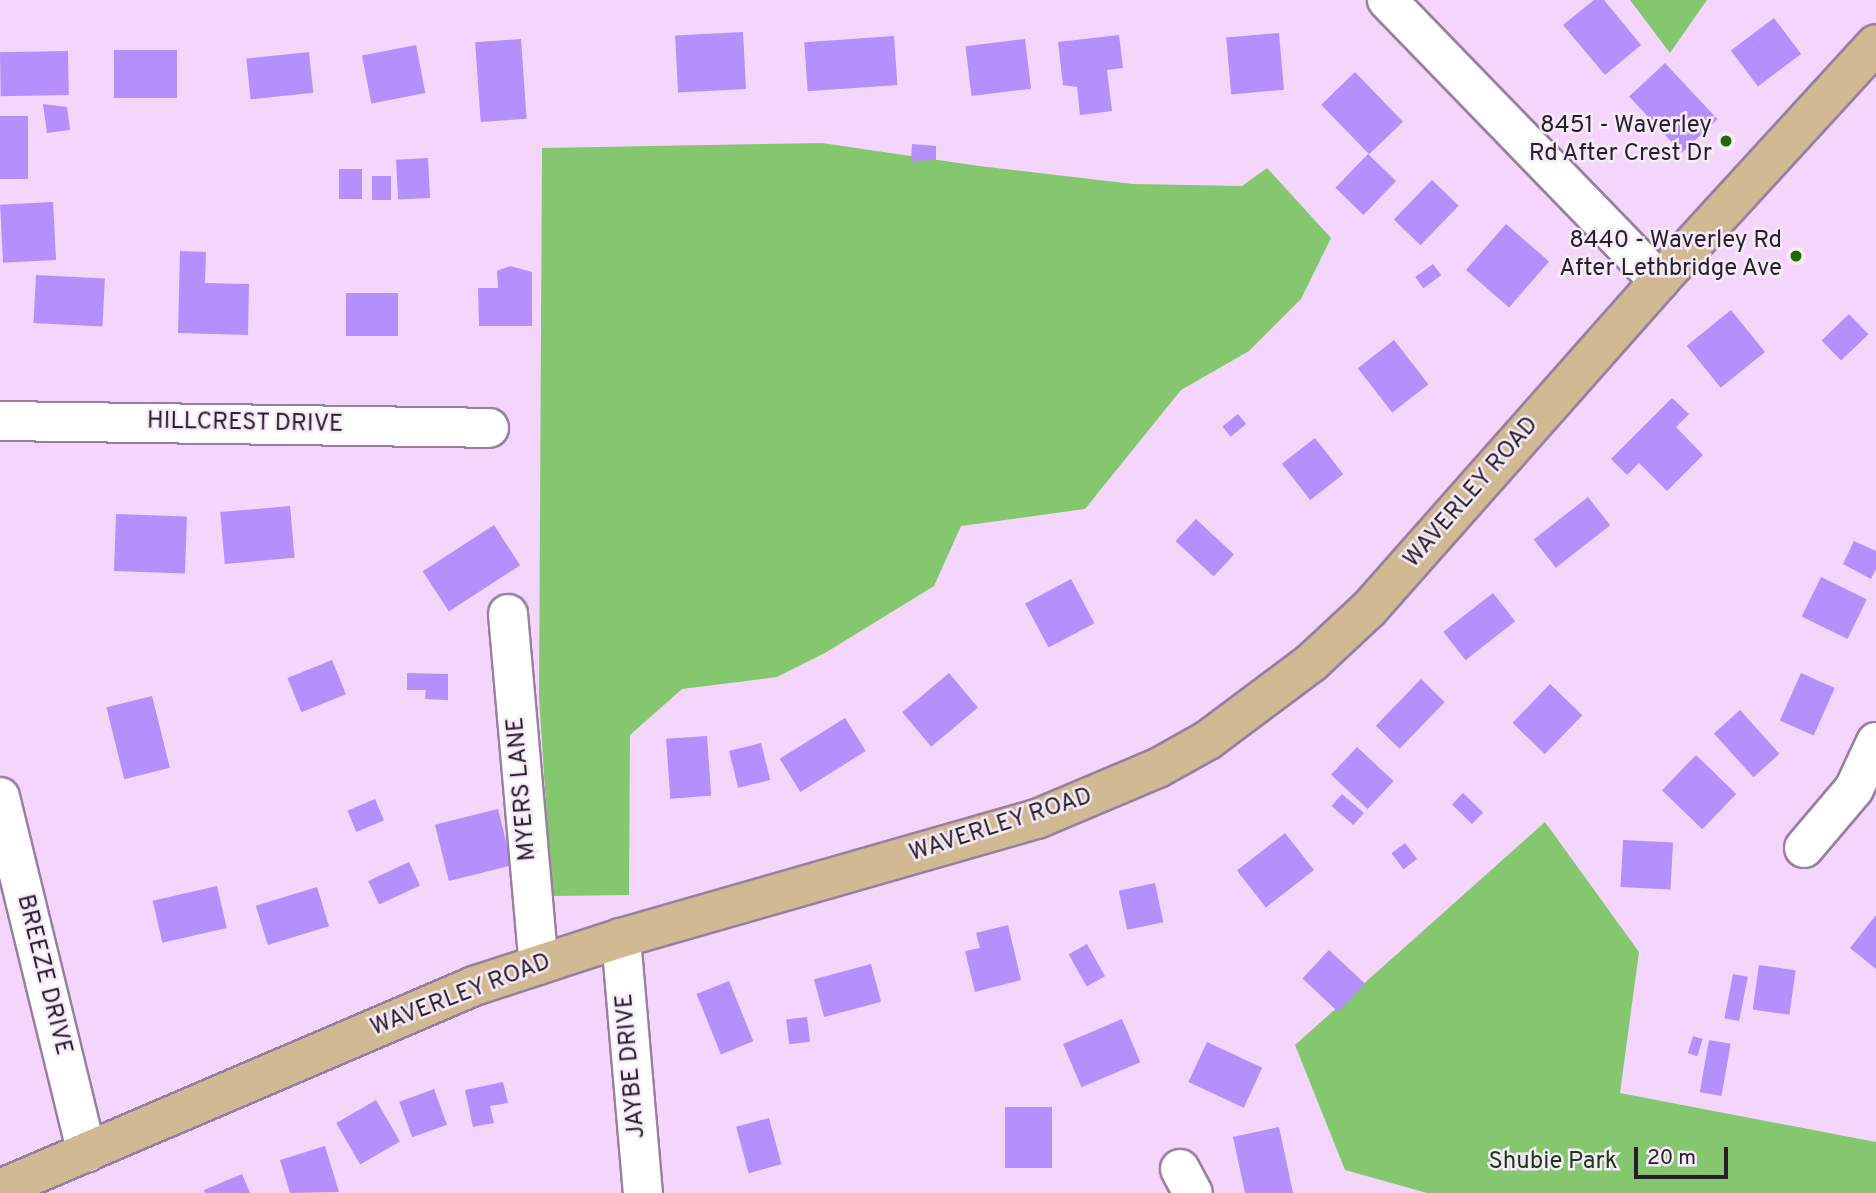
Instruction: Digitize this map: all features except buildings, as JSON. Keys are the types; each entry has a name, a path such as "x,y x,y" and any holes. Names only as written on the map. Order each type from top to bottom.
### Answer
{"main road":[{"name":"WAVERLEY ROAD","path":"0,1189 474,986 621,938 1037,819 1147,773 1208,740 1311,663 1369,609 1660,281 1876,44"}],"street":[{"path":"1387,0 1660,281"},
{"name":"HILLCREST DRIVE","path":"0,421 489,428"},
{"name":"MYERS LANE","path":"508,614 539,965"},
{"path":"1804,848 1854,789 1876,742"},
{"name":"BREEZE DRIVE","path":"0,797 87,1153"},
{"name":"JAYBE DRIVE","path":"621,938 643,1193"}],"green space":[{"path":"1630,0 1707,0 1670,53"},
{"path":"822,143 979,166 1133,184 1242,186 1267,168 1331,238 1301,299 1249,351 1181,390 1085,509 961,526 934,586 825,653 777,677 682,689 630,735 629,895 552,896 539,697 542,148"},
{"name":"Shubie Park","path":"1545,822 1639,952 1620,1093 1876,1142 1876,1193 1427,1193 1345,1170 1295,1045"}],"place":[{"name":"8451 - Waverley Rd After Crest Dr","path":"1726,141"},
{"name":"8440 - Waverley Rd After Lethbridge Ave","path":"1796,256"}]}
